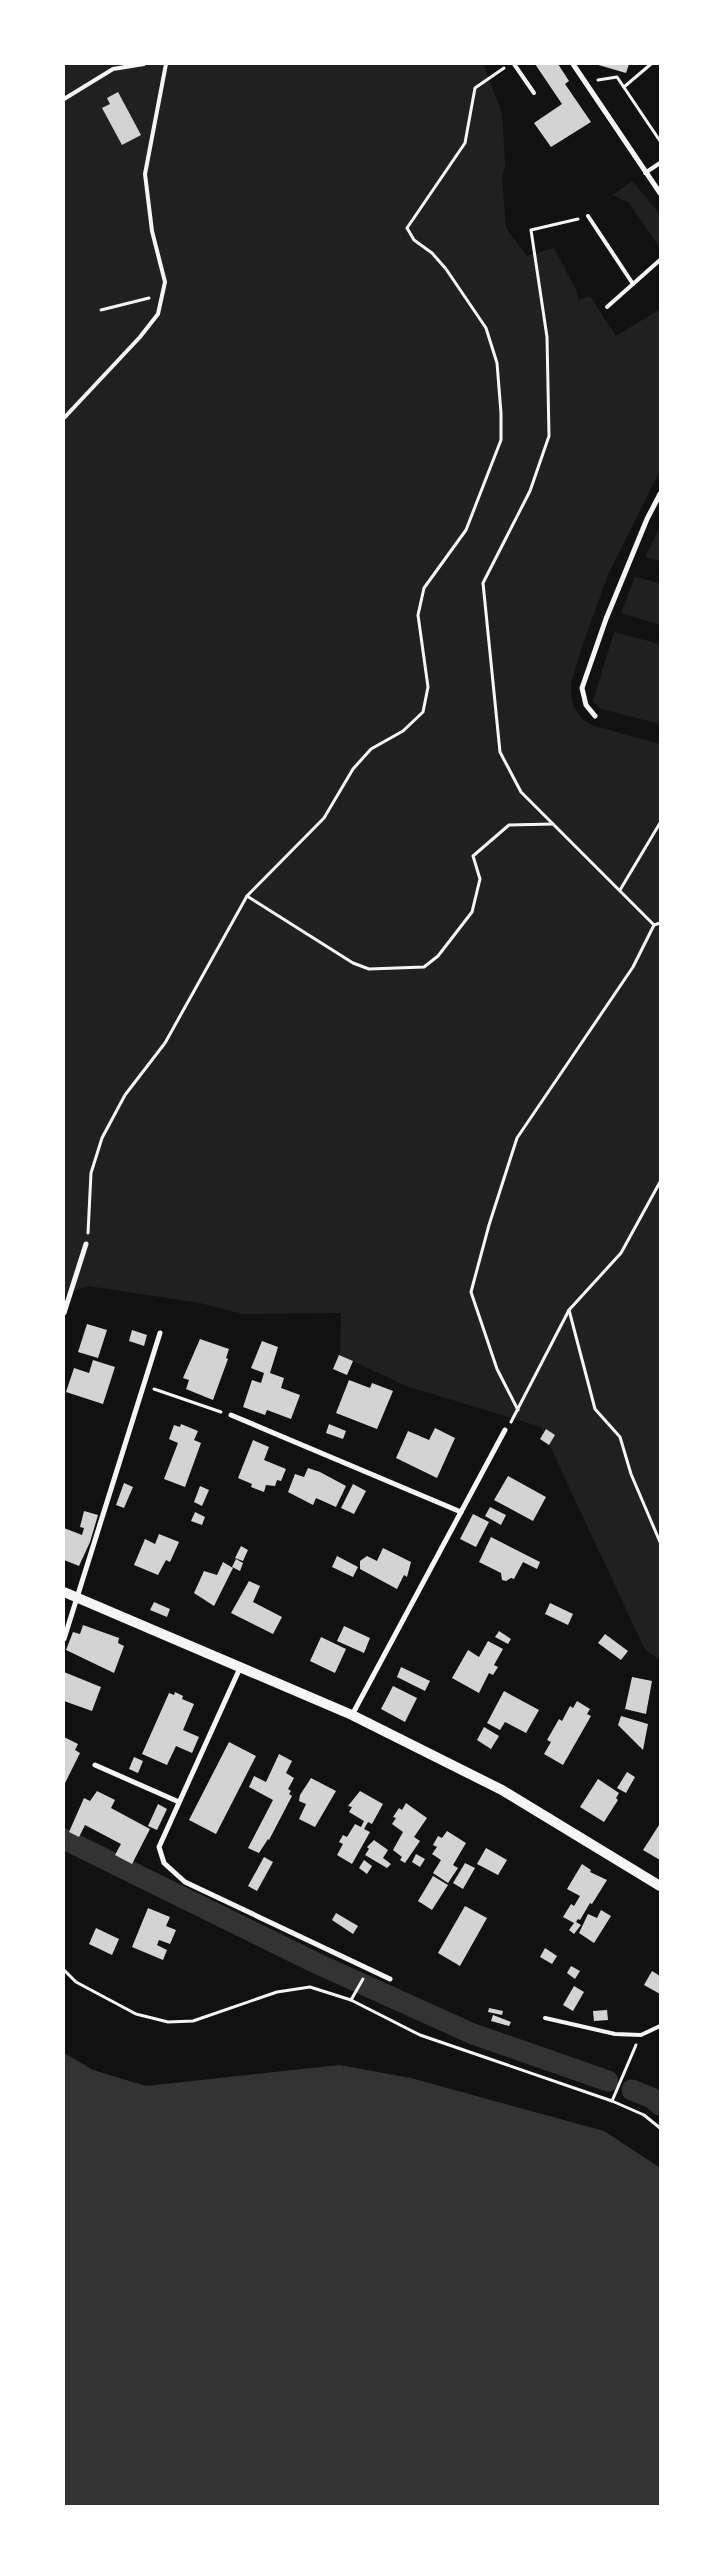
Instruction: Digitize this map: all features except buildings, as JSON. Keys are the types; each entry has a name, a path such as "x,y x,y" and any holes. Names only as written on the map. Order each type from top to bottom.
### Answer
{"main road":[{"path":"64,1592 352,1715 502,1790 660,1886"}],"street":[{"path":"573,64 660,193"},
{"path":"595,716 586,705 582,688 613,602 647,519 660,494"},
{"path":"64,1313 86,1244"},
{"path":"64,1639 160,1333"},
{"path":"231,1415 461,1512"},
{"path":"352,1715 505,1430"},
{"path":"240,1668 159,1847 164,1863 185,1882 390,1978"},
{"path":"95,1765 179,1802"}],"lane":[{"path":"64,99 113,69 144,64"},
{"path":"64,418 140,337 158,314 165,282 152,231 145,174 166,64"},
{"path":"512,64 534,93"},
{"path":"645,173 660,163"},
{"path":"588,216 633,284"},
{"path":"607,307 660,260"},
{"path":"545,2018 615,2034 641,2035 660,2026"}],"path":[{"path":"86,1244 91,1172 102,1138 126,1095 165,1043 247,896 324,818 353,770 371,749 403,731 423,712 428,687 418,615 424,588 466,530 501,440 501,413 497,363 486,328 446,269 432,253 414,240 407,228 465,143 475,88 512,64"},
{"path":"624,86 651,64"},
{"path":"585,82 617,77 660,141"},
{"path":"588,216 531,230 548,337 549,436 530,491 483,583 500,752 521,792 654,925"},
{"path":"101,310 162,295"},
{"path":"620,890 660,823"},
{"path":"247,896 353,963 369,969 424,967 438,956 472,912 480,879 474,856 509,825 554,824"},
{"path":"518,1410 497,1370 471,1292 489,1225 517,1138 632,967 654,925 660,923"},
{"path":"505,1430 518,1410 569,1310 621,1253 660,1182"},
{"path":"569,1310 595,1408 620,1437 632,1474 660,1542"},
{"path":"143,1385 231,1415"},
{"path":"64,1970 76,1982 136,2014 168,2022 193,2021 277,1992 310,1987 351,2000 420,2035 612,2101 644,2115 660,2128"},
{"path":"351,2000 364,1977"},
{"path":"612,2101 641,2035"}],"shaded area":[{"path":"64,64 483,64 501,110 505,167 502,178 506,228 527,256 554,248 576,290 578,300 590,296 616,336 660,309 660,470 608,575 571,683 571,696 574,708 582,719 591,725 660,744 660,1660 645,1650 541,1427 406,1386 340,1355 341,1313 243,1314 200,1303 88,1286 64,1295"},
{"path":"632,181 660,214 660,248 629,203 613,195"},
{"path":"660,527 660,561 645,557"},
{"path":"635,577 660,583 660,625 621,613"},
{"path":"614,632 660,644 660,724 601,709 593,701"},
{"path":"64,2053 93,2070 146,2086 339,2065 411,2078 604,2131 659,2167 660,2506 64,2506"}],"waterway":[{"path":"64,1839 318,1964 473,2034 608,2081"},
{"path":"632,2090 652,2098 660,2105"}]}
